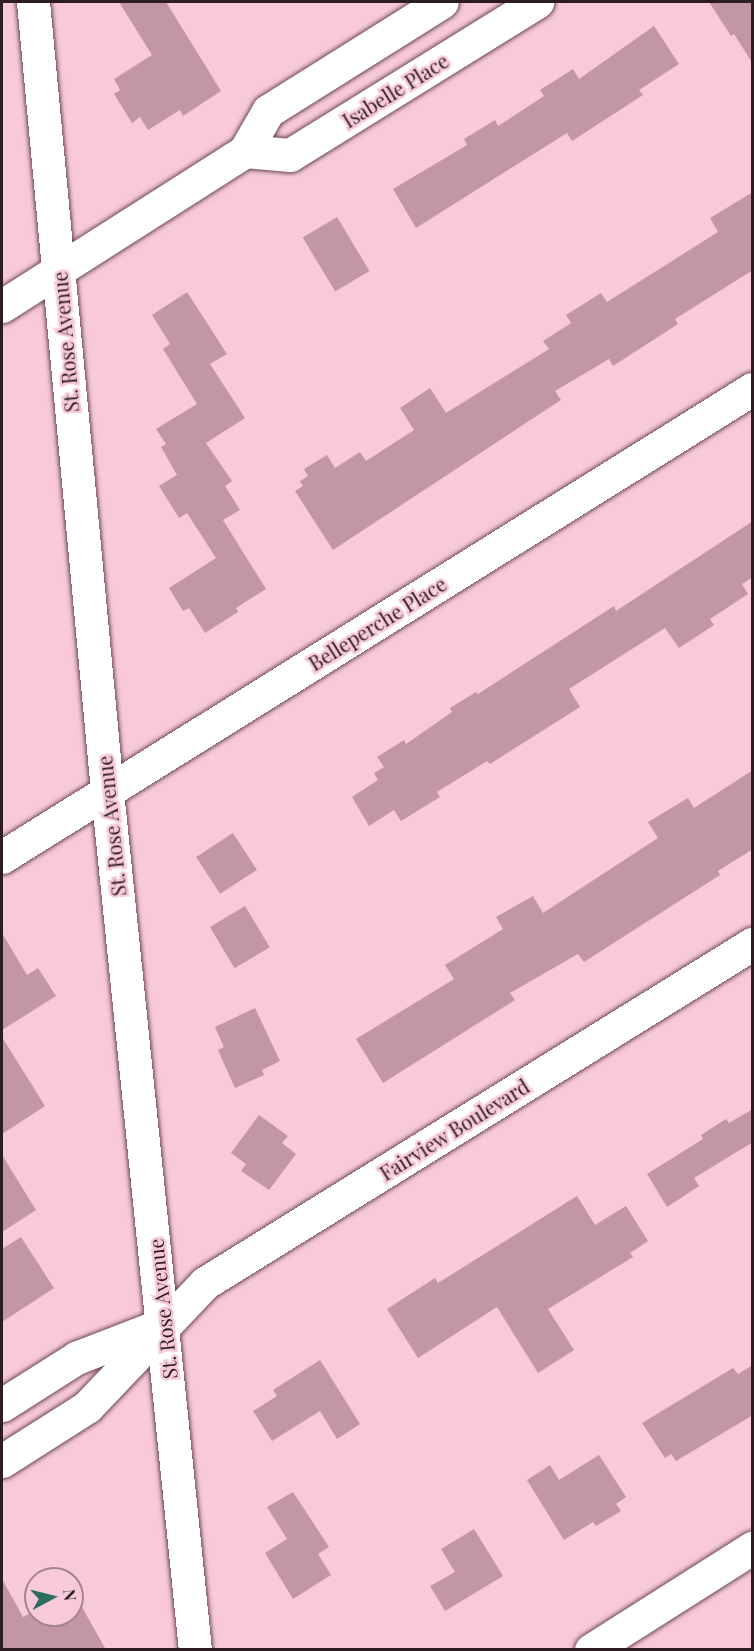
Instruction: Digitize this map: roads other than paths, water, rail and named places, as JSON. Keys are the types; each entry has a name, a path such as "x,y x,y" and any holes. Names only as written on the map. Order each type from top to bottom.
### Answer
{"street":[{"name":"St. Rose Avenue","path":"33,2 107,791 164,1324 195,1650"},
{"path":"2,306 245,151 268,111 442,2"},
{"name":"Isabelle Place","path":"245,151 290,155 537,2"},
{"name":"Belleperche Place","path":"2,857 753,389"},
{"name":"Fairview Boulevard","path":"2,1461 87,1407 205,1283 753,944"},
{"name":"Fairview Boulevard","path":"2,1405 76,1358 164,1324"},
{"path":"591,1650 753,1548"}]}
